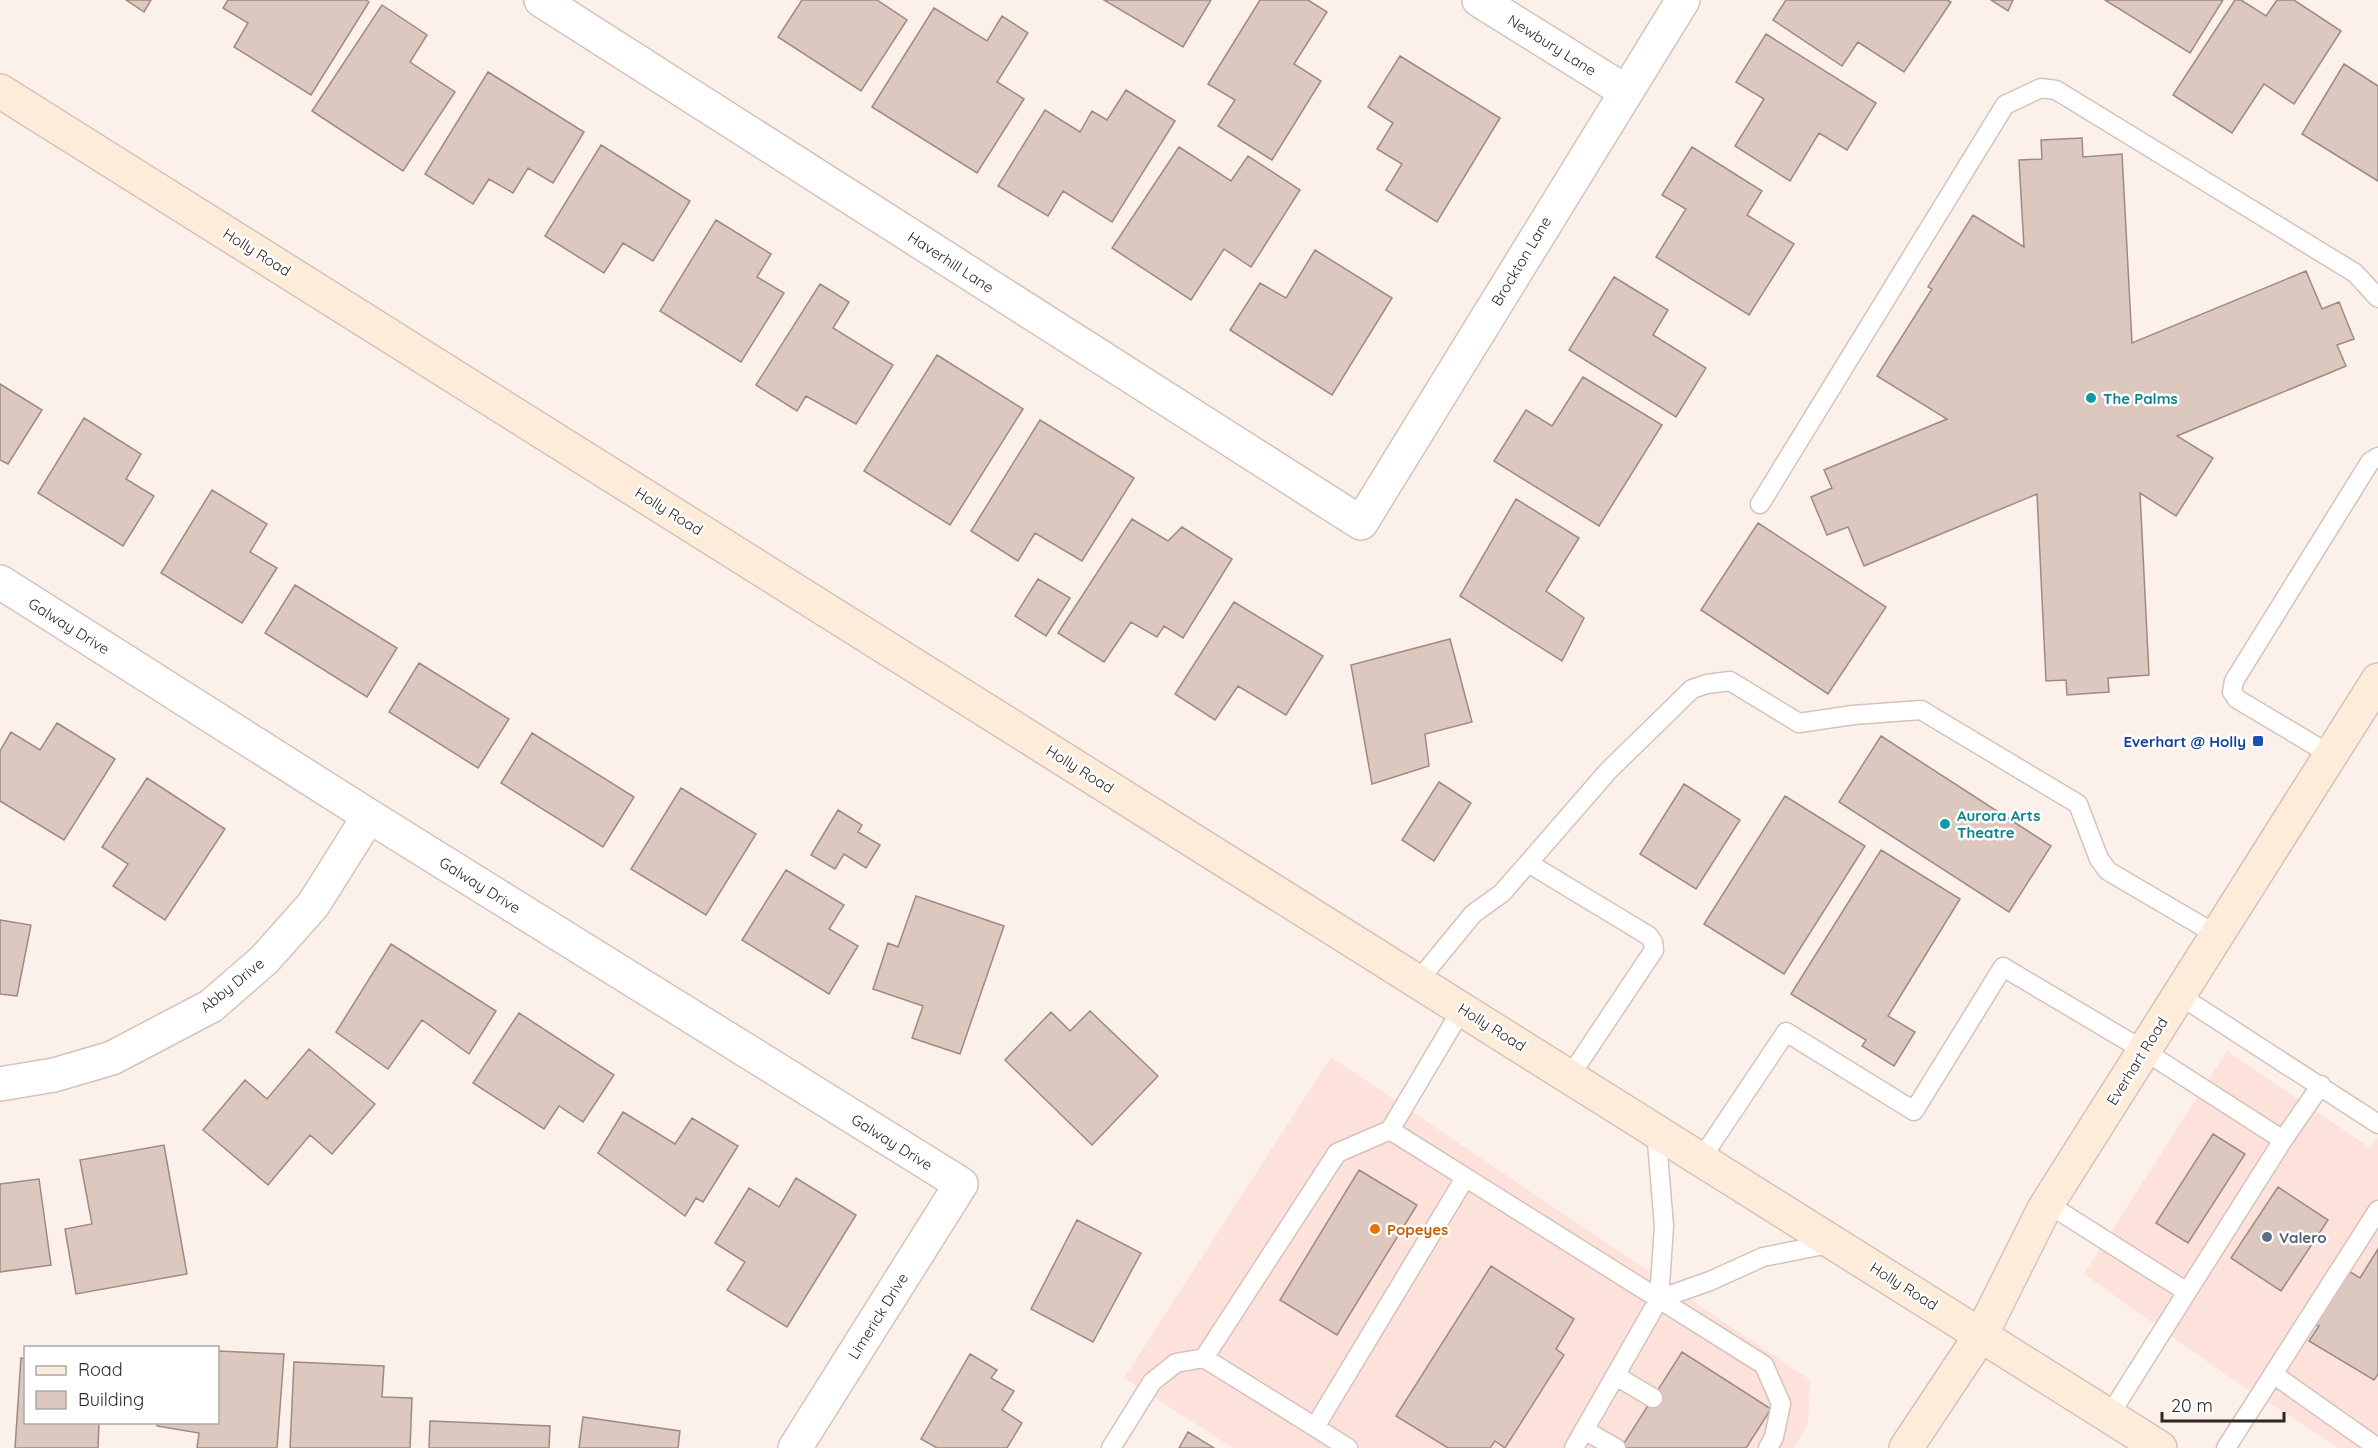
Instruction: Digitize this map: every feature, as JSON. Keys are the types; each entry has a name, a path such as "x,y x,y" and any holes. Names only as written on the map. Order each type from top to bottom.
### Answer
{"main road":[{"name":"Holly Road","path":"0,91 2160,1448"},
{"name":"Everhart Road","path":"1906,1448 1981,1335 2048,1203 2378,680"}],"street":[{"name":"Haverhill Lane","path":"542,0 1361,523"},
{"name":"Newbury Lane","path":"1479,0 1625,91"},
{"name":"Brockton Lane","path":"1361,523 1683,0"},
{"name":"Galway Drive","path":"0,582 369,816 961,1184"},
{"name":"Abby Drive","path":"0,1084 54,1075 112,1058 211,1006 264,960 313,905 369,816"},
{"name":"Limerick Drive","path":"795,1448 961,1184"}],"lane":[{"path":"1760,504 2005,105 2041,88 2056,90 2355,273 2378,298"},
{"path":"2331,754 2237,699 2232,692 2234,681 2370,462 2378,457"},
{"path":"1418,981 1473,914 1502,893 1609,770 1692,689 1707,684 1730,681 1799,723 1853,715 1921,710 2078,804 2099,859 2108,871 2217,935"},
{"path":"1528,863 1649,936 1653,942 1654,950 1570,1076"},
{"path":"1701,1159 1786,1032 1914,1111 2003,967 2144,1050 2283,1140"},
{"path":"2179,995 2378,1124"},
{"path":"1204,1358 1337,1153 1390,1131 1461,1008"},
{"path":"2109,1416 2283,1140 2321,1085"},
{"path":"1574,1448 1659,1299 1664,1226 1656,1130"},
{"path":"1390,1131 1764,1365 1781,1404 1774,1437 1768,1448"},
{"path":"1315,1427 1465,1178"},
{"path":"2048,1203 2187,1292"},
{"path":"2226,1448 2378,1210"},
{"path":"1659,1299 1710,1281 1763,1257 1836,1243"},
{"path":"1111,1448 1152,1382 1176,1363 1204,1358 1348,1448"},
{"path":"2273,1374 2378,1448"},
{"path":"1616,1376 1653,1398"},
{"path":"1584,1430 1616,1448"}],"shaded area":[{"path":"2227,1051 2370,1148 2378,1137 2378,1448 2339,1448 2229,1377 2084,1274"},
{"path":"1331,1057 1810,1380 1808,1424 1794,1448 1233,1448 1124,1378"}],"building":[{"path":"126,0 151,0 144,12"},
{"path":"228,0 366,0 369,2 311,95 234,47 248,23 223,8"},
{"path":"802,0 877,0 907,20 861,91 778,37"},
{"path":"1104,0 1211,0 1183,47"},
{"path":"1260,0 1308,0 1327,12 1294,64 1321,81 1272,160 1218,126 1235,100 1208,84"},
{"path":"1786,0 1947,0 1951,2 1904,72 1858,42 1842,66 1773,20"},
{"path":"1991,0 2013,0 2008,11"},
{"path":"2105,0 2223,0 2190,53"},
{"path":"2235,0 2241,0 2266,16 2277,0 2294,0 2341,31 2294,104 2264,84 2232,133 2173,95"},
{"path":"382,5 427,35 410,62 455,92 403,171 312,111"},
{"path":"934,8 987,41 1002,16 1028,33 997,82 1024,99 977,173 872,107"},
{"path":"1766,34 1876,103 1847,150 1819,133 1790,181 1735,146 1764,99 1736,82"},
{"path":"1400,56 1500,118 1437,222 1386,190 1402,164 1377,149 1393,123 1368,107"},
{"path":"2344,64 2378,86 2378,181 2302,134"},
{"path":"488,72 584,132 553,183 528,168 513,193 489,179 473,204 425,174"},
{"path":"1126,90 1175,121 1112,222 1063,191 1048,216 998,186 1045,110 1080,132 1092,111 1107,120"},
{"name":"The Palms","path":"2082,138 2083,157 2122,154 2132,343 2306,271 2322,309 2339,302 2354,339 2337,345 2346,366 2177,436 2213,458 2176,516 2140,493 2149,675 2108,678 2109,692 2067,695 2066,680 2046,681 2037,494 1864,566 1848,527 1827,535 1811,497 1832,488 1824,470 1947,419 1877,376 1932,289 1928,287 1973,215 2024,247 2019,160 2042,159 2041,140"},
{"path":"601,145 690,201 653,261 623,243 604,273 545,236"},
{"path":"1179,147 1231,181 1248,156 1300,190 1251,267 1224,249 1191,300 1112,248"},
{"path":"1692,147 1762,191 1747,215 1794,244 1749,315 1656,257 1686,209 1662,195"},
{"path":"716,220 771,254 757,277 784,293 741,362 660,311"},
{"path":"1315,250 1392,298 1332,395 1230,330 1260,283 1286,298"},
{"path":"1614,277 1668,310 1653,335 1706,368 1676,417 1569,350"},
{"path":"820,284 849,302 833,328 893,365 856,424 806,396 797,411 756,385"},
{"path":"937,355 1023,409 950,525 864,471"},
{"path":"1583,377 1662,425 1599,526 1494,461 1526,410 1552,426"},
{"path":"0,384 42,410 8,464 0,460"},
{"path":"84,418 141,454 126,479 154,496 123,546 38,493"},
{"path":"1040,420 1134,478 1082,561 1035,533 1018,561 971,531"},
{"path":"212,490 267,524 250,552 277,568 242,623 161,573"},
{"path":"1516,499 1579,538 1546,591 1584,618 1562,661 1460,596"},
{"path":"1132,519 1168,541 1182,527 1232,559 1183,638 1164,626 1157,637 1131,622 1104,662 1058,633"},
{"path":"1758,523 1886,607 1828,694 1701,610"},
{"path":"1038,579 1070,598 1046,636 1015,616"},
{"path":"295,585 397,648 367,697 265,633"},
{"path":"1234,602 1323,656 1286,715 1238,686 1215,720 1175,694"},
{"path":"1450,639 1472,722 1425,734 1429,766 1372,784 1351,665"},
{"path":"419,663 509,719 478,768 389,712"},
{"path":"57,723 115,759 64,840 0,801 0,751 11,732 40,750"},
{"path":"532,733 634,797 603,847 501,783"},
{"name":"Aurora Arts Theatre","path":"1881,736 2051,846 2009,912 1839,802"},
{"path":"147,778 225,829 165,920 113,886 128,864 102,847"},
{"path":"1439,782 1471,803 1434,861 1402,840"},
{"path":"1684,784 1740,820 1696,889 1640,854"},
{"path":"681,788 756,834 706,915 631,869"},
{"path":"1785,796 1865,846 1784,974 1704,924"},
{"path":"838,810 862,825 858,832 880,845 866,868 844,854 835,869 811,855"},
{"path":"1881,850 1960,899 1888,1016 1915,1032 1894,1066 1862,1046 1866,1040 1791,994"},
{"path":"786,870 844,905 829,929 858,946 829,994 742,940"},
{"path":"916,896 1004,926 960,1054 912,1038 923,1006 873,989 888,943 898,947"},
{"path":"0,920 31,925 17,996 0,994"},
{"path":"391,944 496,1011 469,1054 422,1020 388,1069 336,1032"},
{"path":"1090,1011 1158,1076 1092,1145 1005,1060 1051,1012 1070,1031"},
{"path":"519,1013 614,1075 583,1122 559,1106 544,1129 473,1083"},
{"path":"309,1049 375,1104 332,1154 310,1135 268,1185 203,1130 245,1080 267,1099"},
{"path":"623,1112 675,1144 692,1118 738,1146 703,1202 696,1198 685,1216 598,1153"},
{"path":"2213,1134 2245,1154 2188,1243 2156,1223"},
{"path":"164,1145 187,1274 76,1294 65,1229 92,1224 80,1160"},
{"path":"1359,1170 1417,1205 1337,1335 1280,1300"},
{"path":"796,1178 856,1215 787,1327 727,1290 745,1262 715,1243 749,1188 779,1207"},
{"path":"39,1179 51,1265 0,1272 0,1184"},
{"path":"2278,1187 2328,1220 2281,1291 2231,1258"},
{"path":"1077,1220 1141,1253 1093,1342 1031,1309"},
{"path":"2378,1249 2378,1374 2374,1380 2309,1341 2319,1326 2314,1324 2347,1270 2360,1278"},
{"path":"1491,1266 1574,1319 1556,1349 1564,1355 1505,1448 1495,1441 1490,1448 1448,1448 1396,1416"},
{"path":"219,1351 284,1354 277,1448 197,1448 199,1433 157,1426 158,1424 219,1424"},
{"path":"1682,1352 1771,1409 1746,1448 1621,1448"},
{"path":"970,1354 997,1370 991,1378 1014,1391 1002,1410 1022,1423 1007,1448 937,1448 921,1439"},
{"path":"21,1358 24,1359 24,1424 99,1424 98,1448 15,1448"},
{"path":"294,1362 384,1366 382,1397 412,1398 410,1448 290,1448"},
{"path":"583,1417 680,1431 678,1448 579,1448"},
{"path":"430,1421 550,1426 549,1448 429,1448"},
{"path":"1188,1432 1214,1448 1179,1448"}],"place":[{"name":"The Palms","path":"2091,398"},
{"name":"Everhart @ Holly","path":"2258,741"},
{"name":"Aurora Arts Theatre","path":"1945,824"},
{"name":"Popeyes","path":"1375,1229"},
{"name":"Valero","path":"2267,1237"}]}
